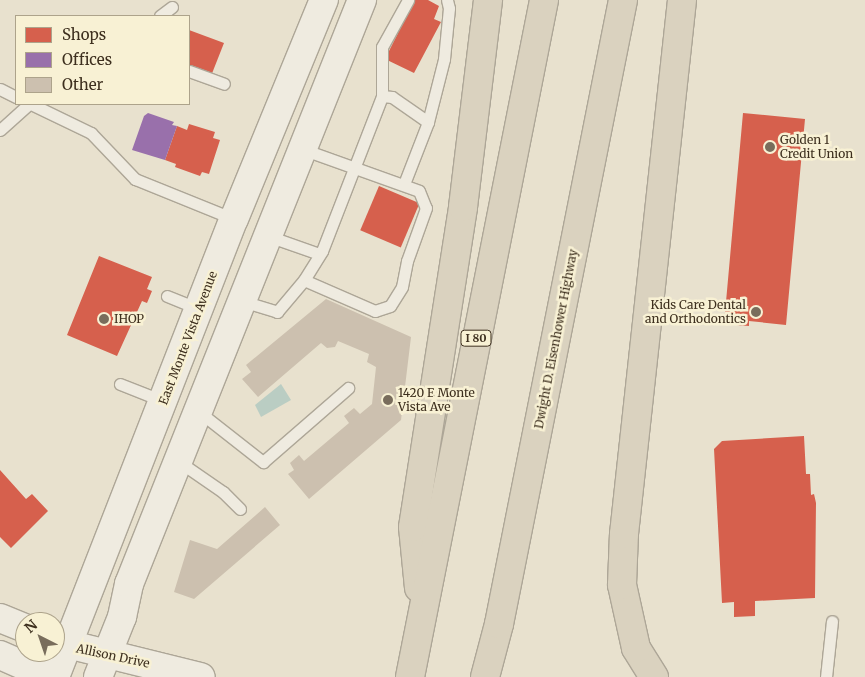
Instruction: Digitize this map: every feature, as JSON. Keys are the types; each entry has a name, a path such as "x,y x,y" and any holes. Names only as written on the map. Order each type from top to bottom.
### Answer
{"highway":[{"path":"422,616 412,527 463,207 488,0"},
{"name":"I 80","path":"410,677 544,0"},
{"name":"Dwight D. Eisenhower Highway","path":"485,677 500,624 622,0"},
{"path":"654,677 636,648 622,585 624,534 682,0"},
{"path":"500,624 505,677"}],"main road":[{"name":"East Monte Vista Avenue","path":"65,632 163,401 234,220 324,0"},
{"path":"103,665 122,617 129,584 362,0"},
{"path":"268,236 260,227 258,211 292,120 293,77"},
{"path":"222,351 221,313 247,243 242,226 234,220"},
{"path":"0,618 15,624"},
{"name":"Allison Drive","path":"65,646 103,665 201,677"},
{"path":"0,655 50,677"},
{"name":"East Monte Vista Avenue","path":"55,677 57,662"}],"lane":[{"path":"242,301 276,312 304,280 319,254 382,96 382,48 408,0"},
{"path":"404,184 428,122 444,59 449,8 447,0"},
{"path":"161,15 172,7"},
{"path":"190,71 224,84"},
{"path":"0,89 15,96"},
{"path":"382,96 392,97 428,122"},
{"path":"0,130 29,105"},
{"path":"32,105 92,133 135,179 234,220"},
{"path":"302,149 354,165 419,191 426,208 407,261 402,287 390,306 374,311 318,288 304,280"},
{"path":"268,236 319,254"},
{"path":"167,296 199,309"},
{"path":"120,384 163,401"},
{"path":"198,411 263,462 348,388"},
{"path":"178,461 223,492 240,509"},
{"path":"826,677 832,621"}],"shaded area":[{"path":"281,384 291,400 261,417 255,405"}],"building: Shops":[{"path":"413,0 428,0 439,6 434,19 441,22 414,73 385,59 398,33 394,30"},
{"path":"190,30 224,43 211,76 190,67"},
{"path":"743,113 805,119 786,325 749,321 749,326 724,324"},
{"path":"189,124 215,132 213,138 220,140 209,174 202,172 200,176 175,167 176,164 165,160 177,126 187,130"},
{"path":"379,186 420,203 401,247 360,230"},
{"name":"IHOP","path":"99,256 152,277 147,289 152,291 147,303 142,301 117,356 67,335"},
{"path":"804,436 806,474 810,474 811,495 814,494 816,503 815,598 755,601 755,616 734,617 734,602 722,603 714,449 722,441"},
{"path":"0,470 26,499 32,494 48,511 11,548 0,537"}],"building: Offices":[{"path":"148,113 174,122 172,125 177,126 165,160 132,150 144,116"}],"building: Other":[{"name":"1420 E Monte Vista Ave","path":"326,299 411,337 401,420 309,499 288,474 294,470 290,463 299,455 304,461 349,423 344,416 354,408 360,414 372,404 376,367 367,362 369,354 338,341 335,347 327,348 321,343 258,397 242,379 251,372 246,365"},
{"path":"265,507 280,525 194,599 174,592 190,540 217,549"}],"place":[{"name":"Golden 1 Credit Union","path":"770,147"},
{"name":"Kids Care Dental and Orthodontics","path":"756,312"},
{"name":"IHOP","path":"104,319"},
{"name":"1420 E Monte Vista Ave","path":"388,400"}]}
